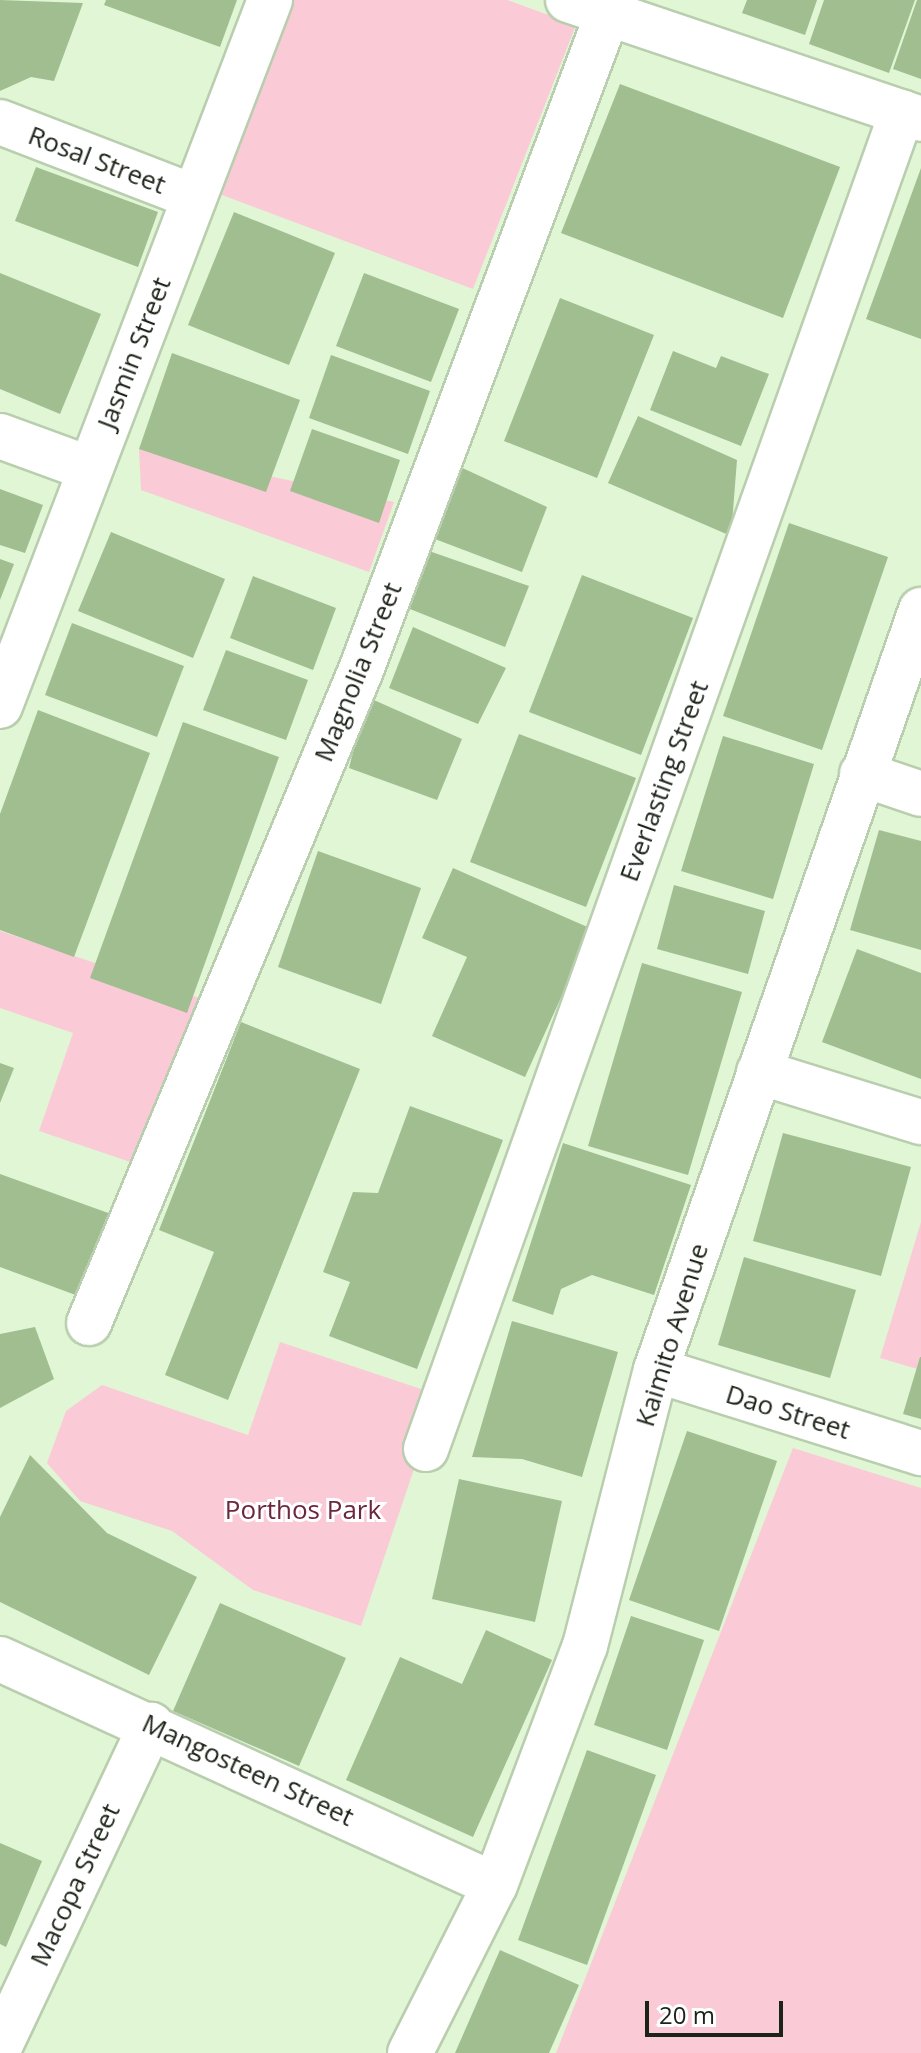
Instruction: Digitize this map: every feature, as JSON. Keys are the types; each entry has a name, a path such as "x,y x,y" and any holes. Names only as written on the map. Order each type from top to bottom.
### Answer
{"street":[{"name":"Jasmin Street","path":"0,706 270,0"},
{"path":"588,7 911,116"},
{"name":"Magnolia Street","path":"89,1323 361,670 588,7"},
{"name":"Everlasting Street","path":"426,1449 911,116"},
{"name":"Rosal Street","path":"0,122 194,197"},
{"path":"0,436 90,469"},
{"name":"Kaimito Avenue","path":"410,2053 495,1885 585,1646 656,1370 921,610"},
{"path":"862,774 921,794"},
{"path":"759,1072 921,1122"},
{"name":"Dao Street","path":"656,1370 921,1453"},
{"name":"Mangosteen Street","path":"0,1659 151,1725 495,1885"},
{"name":"Macopa Street","path":"0,2046 151,1725"}],"green space":[{"path":"290,0 507,0 576,25 473,289 214,192"},
{"path":"139,449 394,502 369,572 141,490"},
{"path":"0,931 205,1000 148,1168 39,1131 73,1033 0,1008"},
{"path":"921,1222 921,1370 880,1358"},
{"name":"Porthos Park","path":"280,1342 439,1395 361,1626 253,1590 172,1531 80,1501 47,1463 66,1411 102,1385 248,1435"},
{"path":"793,1448 921,1488 921,2053 556,2053"}],"building":[{"path":"0,0 83,3 54,81 31,77 0,91"},
{"path":"106,0 237,0 220,47 104,5"},
{"path":"747,0 817,0 805,35 742,13"},
{"path":"824,0 915,0 889,73 809,44"},
{"path":"917,0 921,0 921,79 893,69"},
{"path":"620,84 840,167 783,318 561,233"},
{"path":"36,167 158,212 138,267 15,221"},
{"path":"921,168 921,339 866,319"},
{"path":"234,212 335,253 289,365 188,325"},
{"path":"0,273 101,314 60,414 0,389"},
{"path":"364,273 459,309 431,382 336,346"},
{"path":"560,298 654,335 597,478 504,441"},
{"path":"673,351 716,368 721,356 769,374 741,446 650,410"},
{"path":"172,353 300,400 266,492 139,449"},
{"path":"331,355 430,391 408,454 309,418"},
{"path":"638,416 737,460 731,536 608,483"},
{"path":"312,429 400,460 379,523 290,491"},
{"path":"456,465 547,507 522,572 427,536"},
{"path":"0,489 43,505 25,553 0,545"},
{"path":"789,523 888,557 822,750 723,716"},
{"path":"111,532 225,579 193,658 78,611"},
{"path":"429,551 529,586 505,647 405,607"},
{"path":"0,559 14,564 0,600"},
{"path":"582,575 693,618 641,755 529,712"},
{"path":"253,576 336,608 313,670 230,638"},
{"path":"72,623 184,666 157,737 45,695"},
{"path":"413,627 506,668 478,724 389,688"},
{"path":"226,650 308,680 286,740 203,710"},
{"path":"367,697 462,739 437,800 349,768"},
{"path":"38,710 150,753 74,957 0,930 0,814"},
{"path":"183,722 279,757 187,1013 90,978"},
{"path":"519,734 636,778 586,907 470,862"},
{"path":"723,736 814,764 773,899 681,871"},
{"path":"879,830 921,841 921,950 850,930"},
{"path":"318,851 421,888 381,1004 278,967"},
{"path":"453,868 592,929 525,1077 432,1036 467,957 422,938"},
{"path":"674,885 765,911 748,974 657,949"},
{"path":"857,949 921,973 921,1079 822,1042"},
{"path":"642,963 742,992 688,1175 588,1146"},
{"path":"241,1022 360,1069 228,1400 165,1375 214,1252 159,1230"},
{"path":"0,1063 14,1068 0,1103"},
{"path":"410,1106 503,1140 417,1369 329,1336 350,1282 323,1272 353,1192 378,1193"},
{"path":"783,1133 911,1167 881,1276 753,1241"},
{"path":"563,1143 691,1185 654,1295 592,1275 561,1289 553,1315 512,1301"},
{"path":"0,1174 111,1214 81,1297 0,1267"},
{"path":"744,1257 856,1290 830,1378 718,1345"},
{"path":"512,1321 618,1352 582,1477 522,1459 472,1457"},
{"path":"35,1327 54,1379 0,1408 0,1334"},
{"path":"921,1357 921,1419 903,1414"},
{"path":"687,1431 777,1461 719,1631 629,1600"},
{"path":"30,1455 107,1533 197,1577 149,1675 0,1602 0,1517"},
{"path":"459,1479 562,1501 535,1622 432,1599"},
{"path":"220,1603 346,1658 299,1766 173,1711"},
{"path":"631,1616 704,1640 667,1750 594,1725"},
{"path":"486,1630 552,1660 473,1837 346,1780 400,1657 462,1684"},
{"path":"587,1750 656,1775 587,1965 518,1940"},
{"path":"0,1843 42,1861 6,1947 0,1944"},
{"path":"500,1950 579,1985 549,2053 455,2053"}]}
